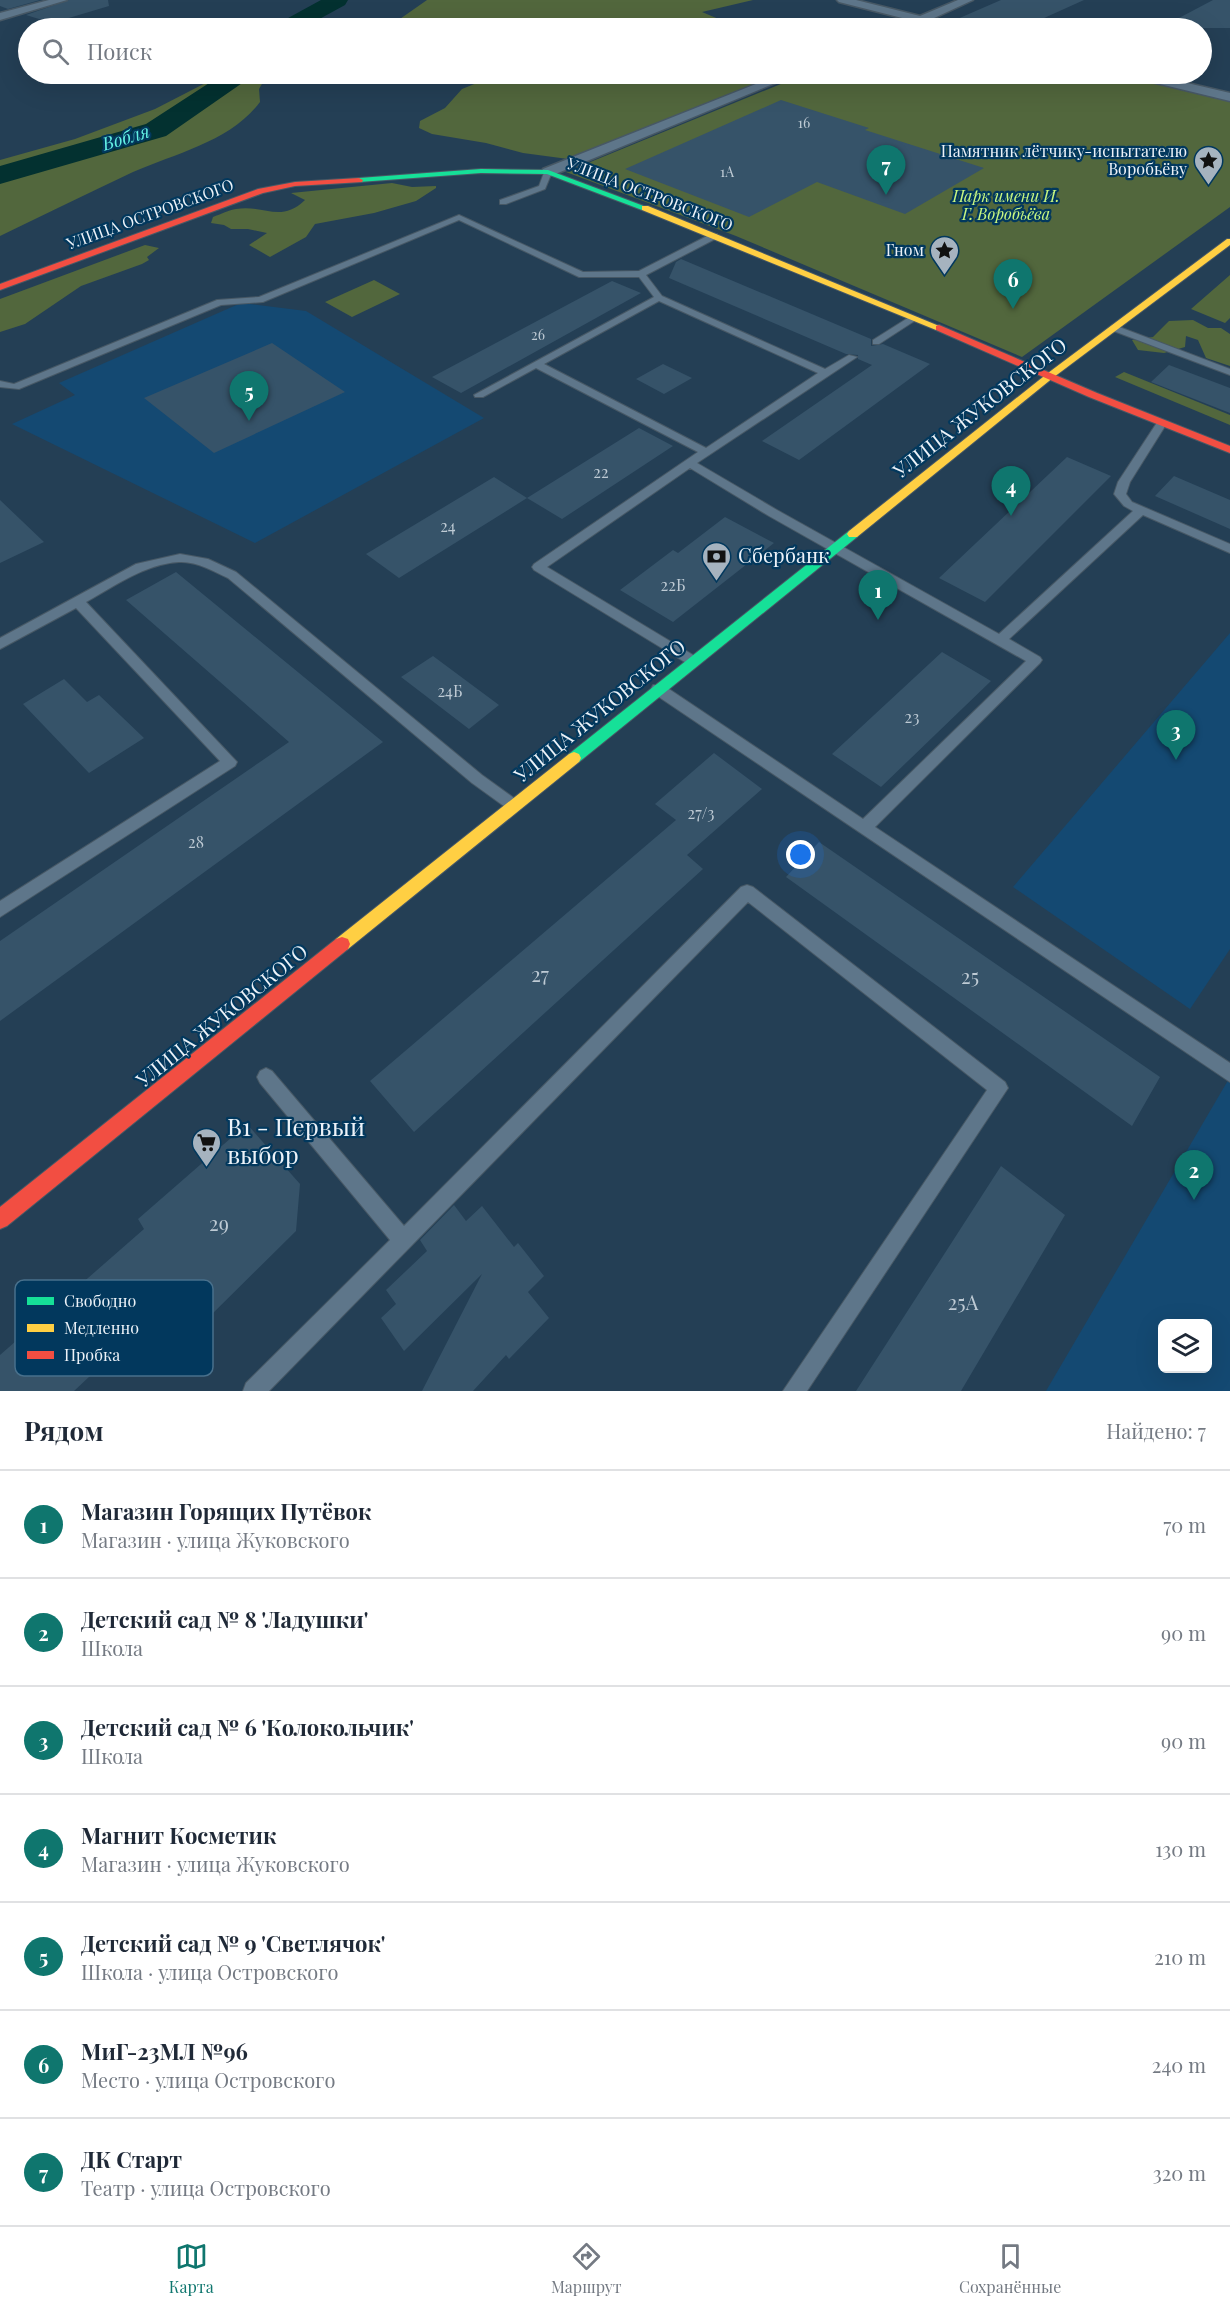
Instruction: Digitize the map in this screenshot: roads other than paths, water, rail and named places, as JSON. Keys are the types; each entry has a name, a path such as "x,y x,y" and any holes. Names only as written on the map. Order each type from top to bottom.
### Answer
{"street":[{"path":"0,17 61,0"},
{"path":"843,0 912,18"},
{"path":"925,18 967,0"},
{"path":"548,172 766,84"},
{"path":"1176,84 1230,97"},
{"name":"УЛИЦА ОСТРОВСКОГО","path":"0,286 261,191 295,184 481,171 548,172 595,188 714,236 1230,450"},
{"name":"УЛИЦА ЖУКОВСКОГО","path":"0,1219 1051,375 1114,328 1224,253 1230,241"}],"lane":[{"path":"503,202 542,187 548,172"},
{"path":"464,219 479,212"},
{"path":"0,384 15,387 220,302 260,300 459,217 582,275 641,274 714,236"},
{"path":"641,274 659,298 825,373"},
{"path":"479,395 659,298"},
{"path":"876,342 914,318"},
{"path":"1114,328 1230,372"},
{"path":"693,661 538,567 689,463 852,357"},
{"path":"536,364 706,452"},
{"path":"1162,423 1125,482 1120,494 1128,504 1230,549"},
{"path":"689,463 1035,660 865,827"},
{"path":"1000,640 1141,510"},
{"path":"0,644 140,567 180,558 204,562 232,575 477,779 513,805"},
{"path":"0,910 230,762 77,601"},
{"path":"658,689 1230,1073"},
{"path":"254,1391 747,892 999,1088 794,1391"},
{"path":"266,1077 403,1240"}],"waterway":[{"name":"Вобля","path":"305,18 337,0"},
{"name":"Вобля","path":"0,175 156,130 224,84"}],"place":[{"name":"Памятник лётчику-испытателю Воробьёву","path":"1208,186"},
{"name":"ДК Старт","path":"886,195"},
{"name":"Гном","path":"945,276"},
{"name":"МиГ-23МЛ №96","path":"1013,309"},
{"name":"Детский сад № 9 'Светлячок'","path":"249,421"},
{"name":"Магнит Косметик","path":"1011,516"},
{"name":"Сбербанк","path":"717,582"},
{"name":"Магазин Горящих Путёвок","path":"878,620"},
{"name":"Детский сад № 6 'Колокольчик'","path":"1176,760"},
{"name":"В1 - Первый выбор","path":"206,1168"},
{"name":"Детский сад № 8 'Ладушки'","path":"1194,1200"}],"park label":[{"name":"Парк имени И. Г. Воробьёва","path":"1006,205"}]}
